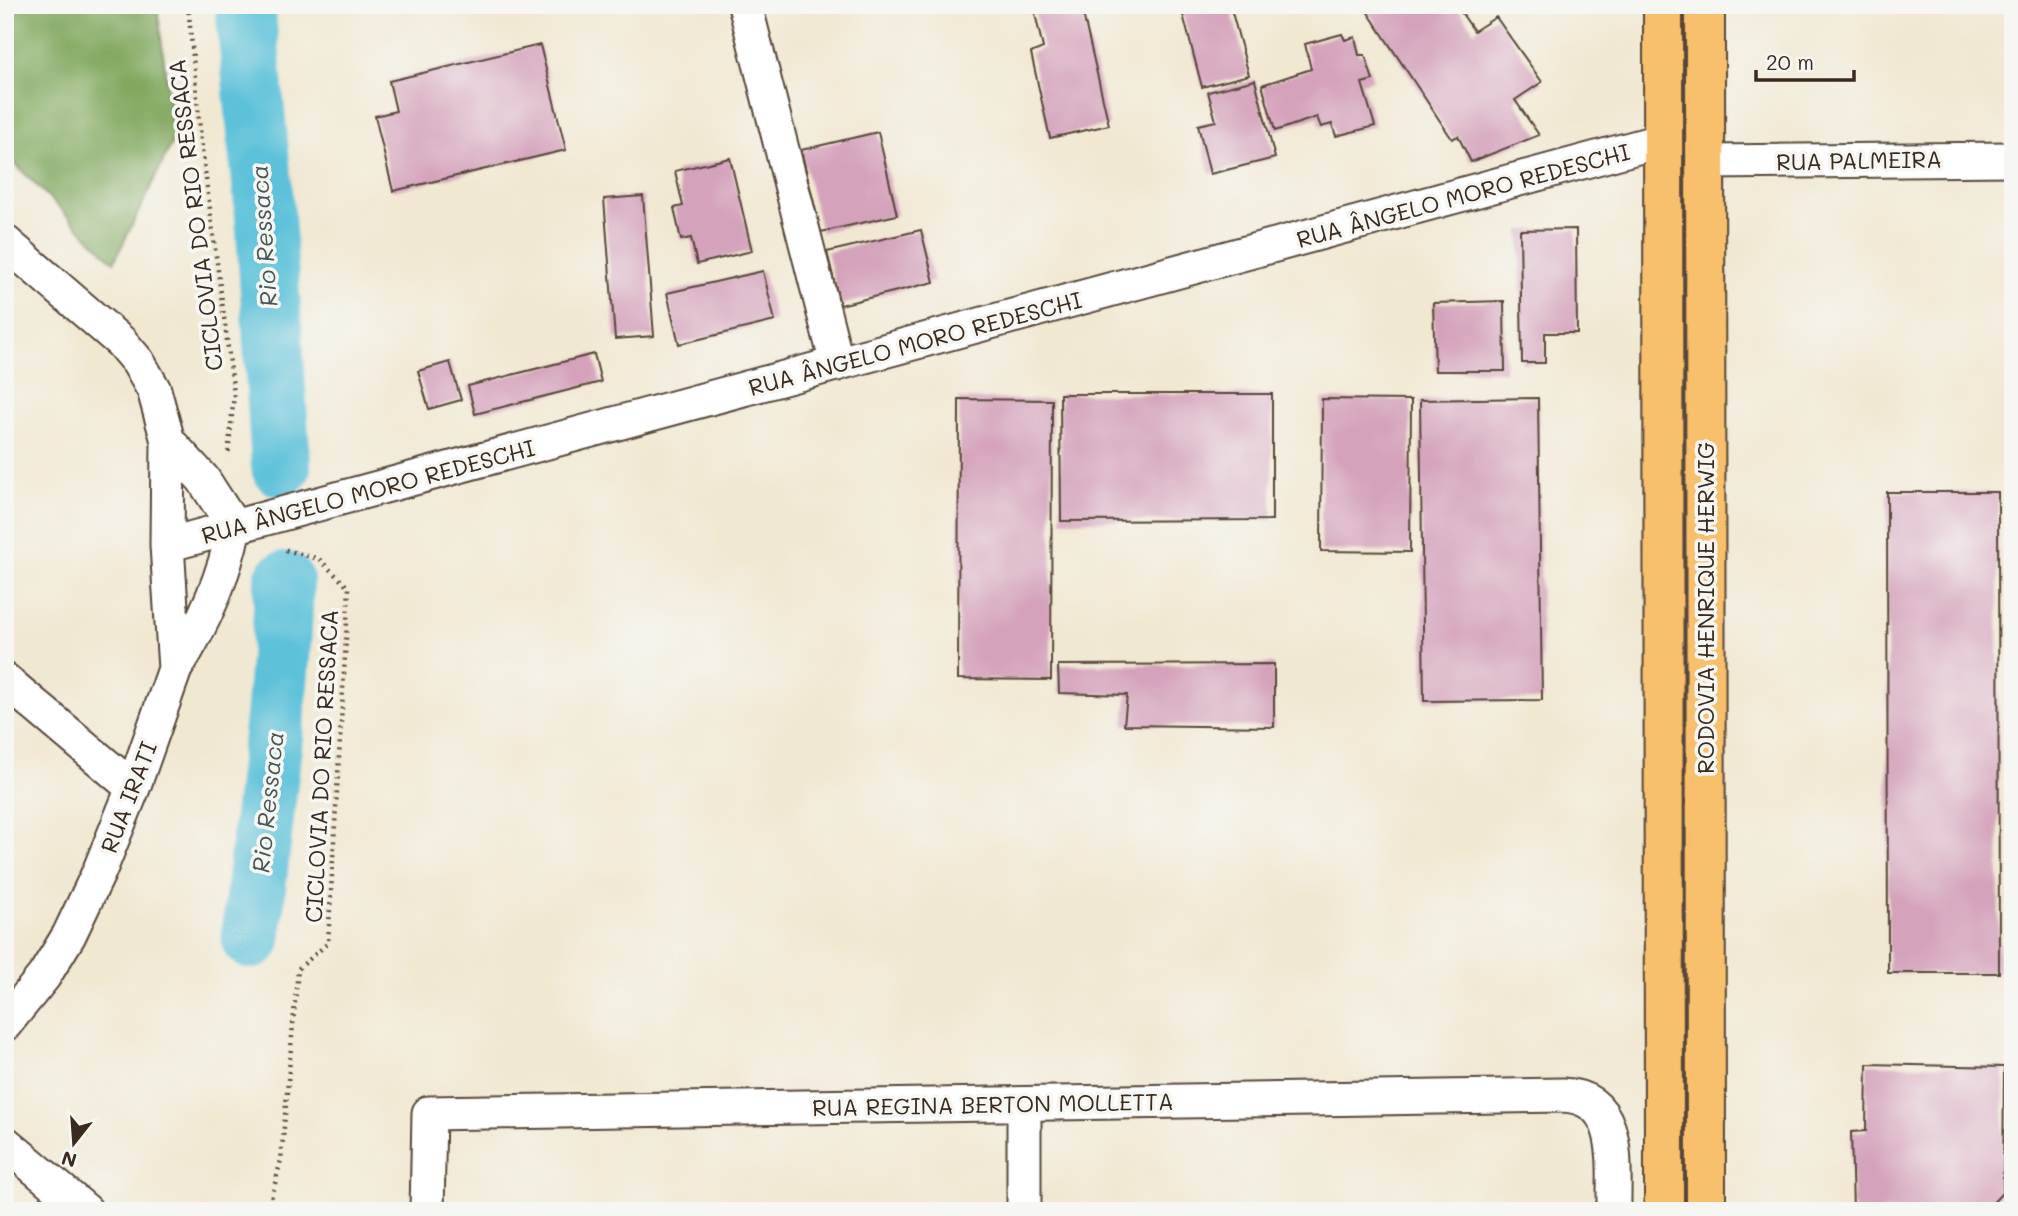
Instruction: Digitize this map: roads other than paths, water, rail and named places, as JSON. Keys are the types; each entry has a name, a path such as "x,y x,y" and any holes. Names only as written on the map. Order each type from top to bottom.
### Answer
{"highway":[{"name":"RODOVIA HENRIQUE HERWIG","path":"1663,5 1664,1211"},
{"name":"RODOVIA HENRIQUE HERWIG","path":"1705,5 1706,1211"}],"street":[{"path":"745,5 837,364"},
{"name":"RUA ÂNGELO MORO REDESCHI","path":"167,545 1663,140"},
{"name":"RUA PALMEIRA","path":"1705,162 2013,159"},
{"path":"5,242 121,342 138,362 154,390 168,441 202,479 234,527 219,580 199,632 175,669"},
{"name":"RUA IRATI","path":"5,1024 44,976 68,934 133,788 175,669 167,545 168,441"},
{"path":"5,680 133,788"},
{"name":"RUA REGINA BERTON MOLLETTA","path":"427,1211 429,1113 1574,1096 1591,1103 1605,1117 1611,1128 1614,1211"},
{"path":"1024,1104 1024,1211"},
{"path":"5,1143 86,1211"}],"waterway":[{"name":"Rio Ressaca","path":"245,5 265,216 281,467"},
{"name":"Rio Ressaca","path":"251,939 275,715 284,581"}]}
